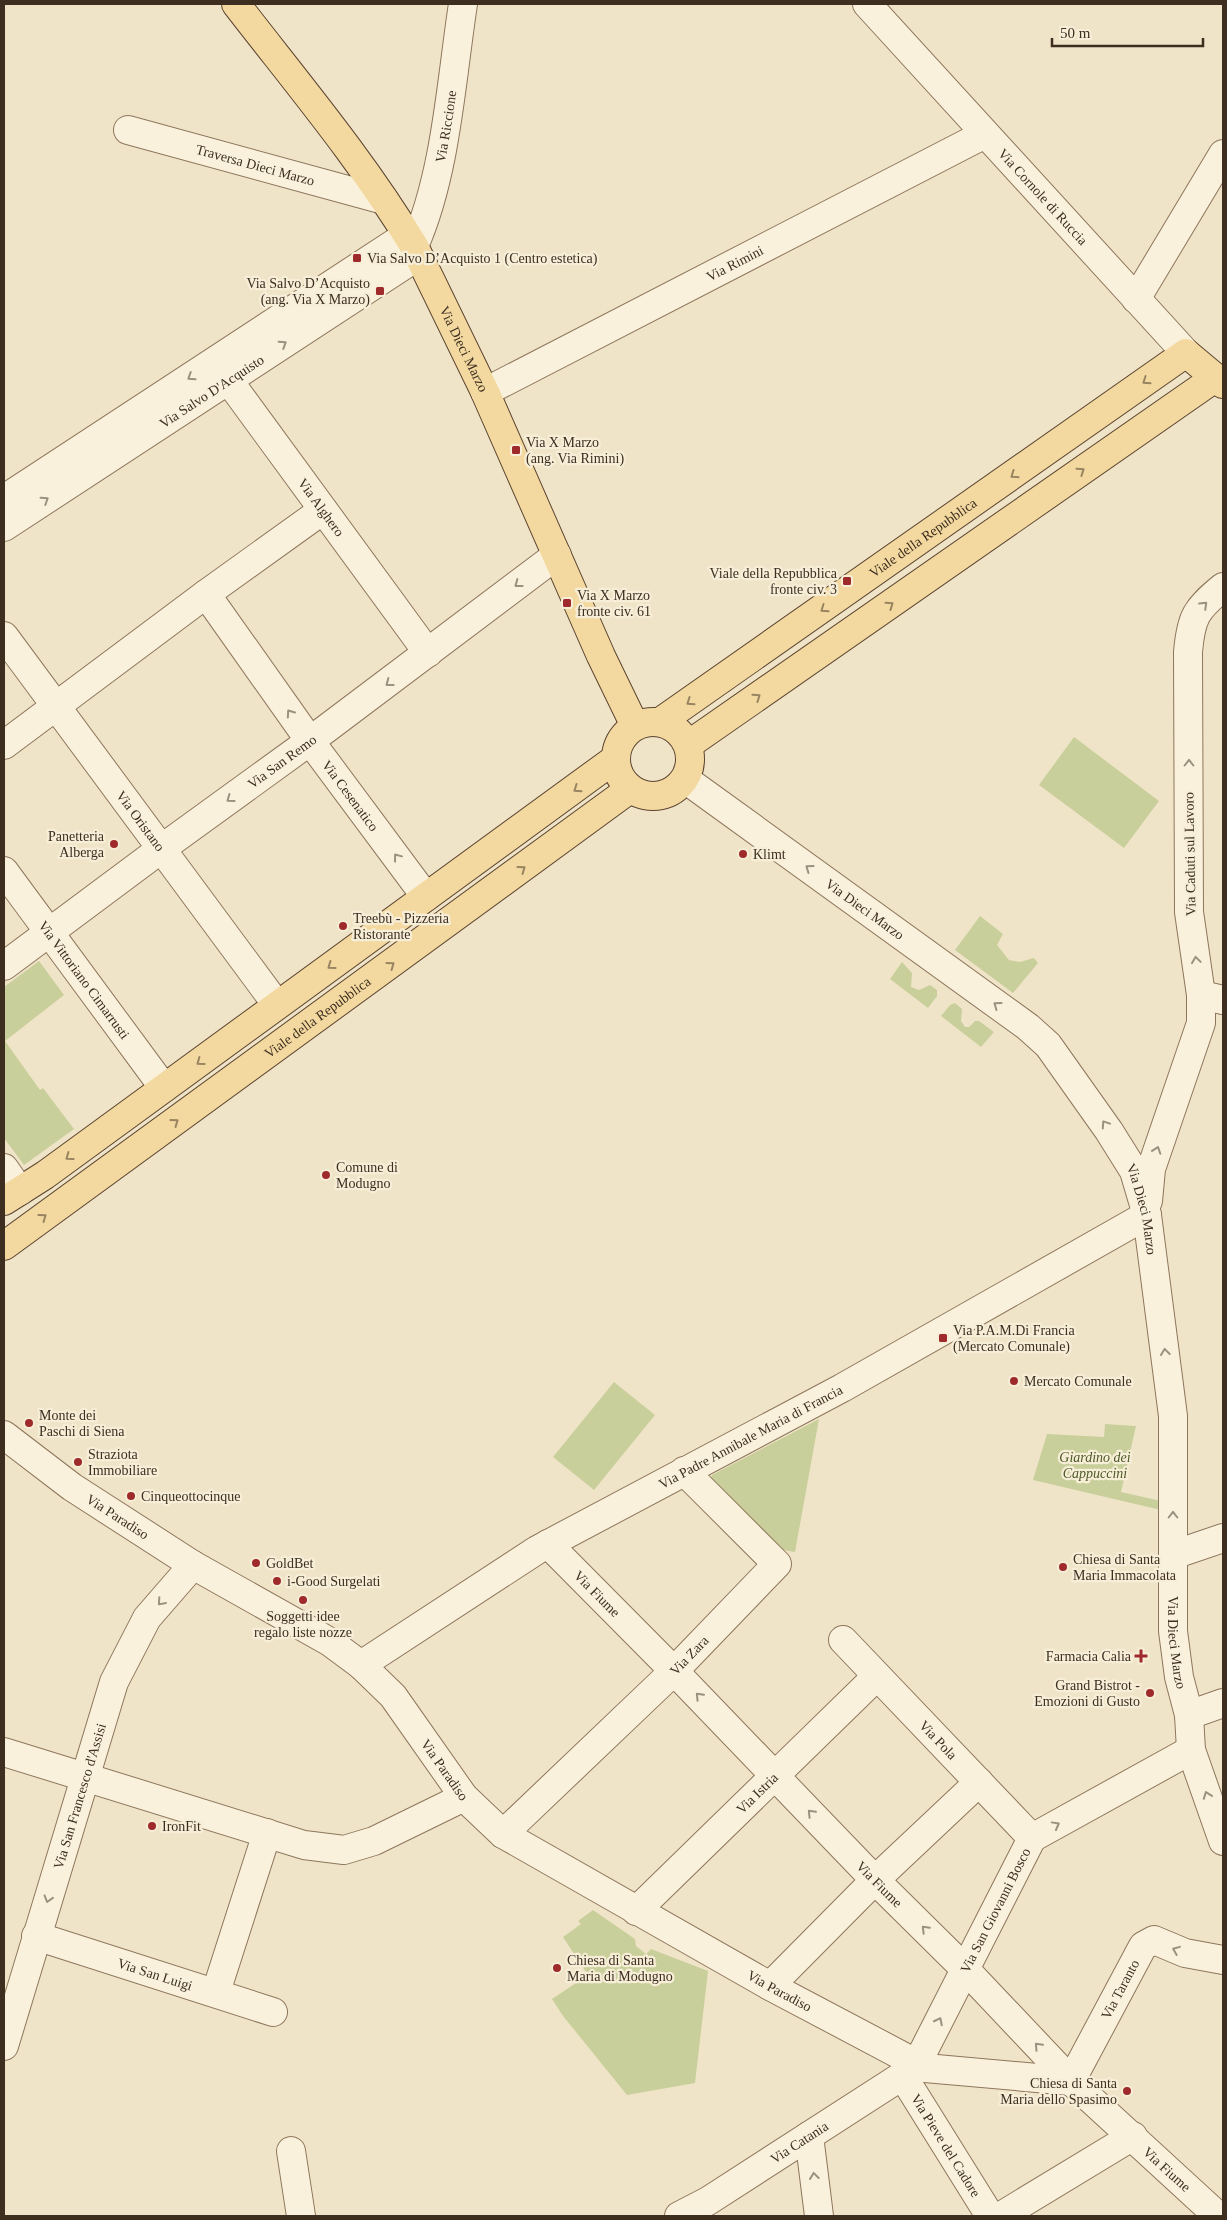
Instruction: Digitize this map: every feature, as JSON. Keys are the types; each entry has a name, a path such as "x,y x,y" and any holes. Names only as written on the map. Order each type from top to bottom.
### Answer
{"main road":[{"name":"Via Dieci Marzo","path":"236,4 384,200 413,246 485,392 616,689 648,724"},
{"name":"Via Cornole di Ruccia","path":"1186,353 1220,378"},
{"name":"Viale della Repubblica","path":"648,724 1186,353"},
{"path":"688,744 1220,378"},
{"path":"648,724 672,727 681,734 688,744 691,756 690,768 685,779 678,788 658,797 647,797 630,789 619,775 615,759 617,748 622,738 648,724"},
{"path":"12,1196 45,1175 615,759"},
{"name":"Viale della Repubblica","path":"4,1246 630,789"}],"street":[{"name":"Via Riccione","path":"413,246 430,201 440,154 463,4"},
{"name":"Via Cornole di Ruccia","path":"867,4 1186,353"},
{"name":"Traversa Dieci Marzo","path":"128,130 384,200"},
{"name":"Via Rimini","path":"485,392 985,134"},
{"path":"1136,299 1223,154"},
{"name":"Via Salvo D'Acquisto","path":"4,527 222,371 413,246"},
{"name":"Via Salvo D'Acquisto","path":"4,499 222,371"},
{"name":"Via Alghero","path":"222,371 428,653"},
{"path":"4,745 206,594 324,510"},
{"name":"Via San Remo","path":"4,966 310,741 557,555"},
{"name":"Via Caduti sul Lavoro","path":"1148,1215 1150,1169 1201,1023 1212,997 1189,912 1188,652 1191,626 1198,611 1223,587"},
{"name":"Via Cesenatico","path":"206,594 310,741 426,897"},
{"name":"Via Oristano","path":"4,636 277,1006"},
{"name":"Via Dieci Marzo","path":"685,779 1028,1027 1048,1045 1087,1098 1134,1171 1148,1215 1173,1416 1173,1631 1179,1677 1189,1715 1191,1750 1223,1841"},
{"name":"Via Vittoriano Cimarrusti","path":"4,871 164,1088"},
{"path":"4,1168 12,1196"},
{"name":"Via Padre Annibale Maria di Francia","path":"361,1665 548,1544 842,1388 1148,1215"},
{"name":"Via Paradiso","path":"4,1435 72,1487 193,1565 330,1642 361,1665 393,1696 464,1797 503,1834 912,2068 1071,2081"},
{"name":"Via Zara","path":"503,1834 674,1670 777,1564 684,1471"},
{"path":"1173,1554 1223,1538"},
{"name":"Via Fiume","path":"548,1544 674,1670 875,1880 965,1969 1071,2081 1133,2136 1210,2214"},
{"name":"Via San Francesco d'Assisi","path":"4,2046 84,1776 114,1682 147,1618 193,1565"},
{"name":"Via Pola","path":"843,1640 1032,1838"},
{"name":"Via Istria","path":"636,1910 877,1676"},
{"path":"1189,1715 1223,1703"},
{"name":"Via San Giovanni Bosco","path":"912,2068 1032,1838 1191,1750"},
{"path":"4,1752 304,1845 344,1850 374,1841 464,1797"},
{"path":"770,1986 875,1880 979,1782"},
{"path":"216,1992 267,1833"},
{"name":"Via San Luigi","path":"36,1936 216,1992 273,2012"},
{"name":"Via Taranto","path":"1071,2081 1143,1946 1148,1942 1154,1940 1202,1958 1223,1960"},
{"name":"Via Catania","path":"678,2216 708,2201 912,2068"},
{"name":"Via Pieve del Cadore","path":"912,2068 909,2086 990,2216"},
{"path":"809,2136 819,2216"},
{"path":"1001,2216 1133,2136"},
{"path":"291,2151 301,2216"}],"green space":[{"path":"1074,737 1159,801 1124,848 1039,785"},
{"path":"980,916 1003,934 997,945 1009,960 1020,962 1034,958 1038,963 1013,993 955,950"},
{"path":"39,961 64,995 5,1041 40,1090 43,1088 74,1129 24,1165 4,1138 4,987"},
{"path":"902,962 912,973 911,987 919,990 930,985 937,990 937,996 928,1008 890,979"},
{"path":"955,1003 962,1009 961,1021 965,1027 969,1027 975,1021 979,1021 994,1032 981,1047 941,1016 950,1005"},
{"path":"614,1382 655,1415 594,1490 553,1457"},
{"path":"819,1419 795,1552 777,1549 711,1480 712,1475"},
{"name":"Giardino dei Cappuccini","path":"1105,1424 1136,1426 1121,1492 1161,1501 1161,1510 1033,1480 1047,1434 1104,1437"},
{"path":"593,1910 635,1939 636,1946 646,1954 651,1949 708,1971 695,2083 627,2095 563,2016 552,1999 588,1975 563,1937 581,1924 578,1921"}],"place":[{"name":"Via Salvo D’Acquisto 1 (Centro estetica)","path":"357,258"},
{"name":"Via Salvo D’Acquisto (ang. Via X Marzo)","path":"380,291"},
{"name":"Via X Marzo (ang. Via Rimini)","path":"516,450"},
{"name":"Viale della Repubblica fronte civ. 3","path":"847,581"},
{"name":"Via X Marzo fronte civ. 61","path":"567,603"},
{"name":"Panetteria Alberga","path":"114,844"},
{"name":"Klimt","path":"743,854"},
{"name":"Treebù - Pizzeria Ristorante","path":"343,926"},
{"name":"Comune di Modugno","path":"326,1175"},
{"name":"Via P.A.M.Di Francia (Mercato Comunale)","path":"943,1338"},
{"name":"Mercato Comunale","path":"1014,1381"},
{"name":"Monte dei Paschi di Siena","path":"29,1423"},
{"name":"Straziota Immobiliare","path":"78,1462"},
{"name":"Cinqueottocinque","path":"131,1496"},
{"name":"GoldBet","path":"256,1563"},
{"name":"Chiesa di Santa Maria Immacolata","path":"1063,1567"},
{"name":"i-Good Surgelati","path":"277,1581"},
{"name":"Soggetti idee regalo liste nozze","path":"303,1600"},
{"name":"Farmacia Calia","path":"1141,1656"},
{"name":"Grand Bistrot - Emozioni di Gusto","path":"1150,1693"},
{"name":"IronFit","path":"152,1826"},
{"name":"Chiesa di Santa Maria di Modugno","path":"557,1968"},
{"name":"Chiesa di Santa Maria dello Spasimo","path":"1127,2091"}]}
